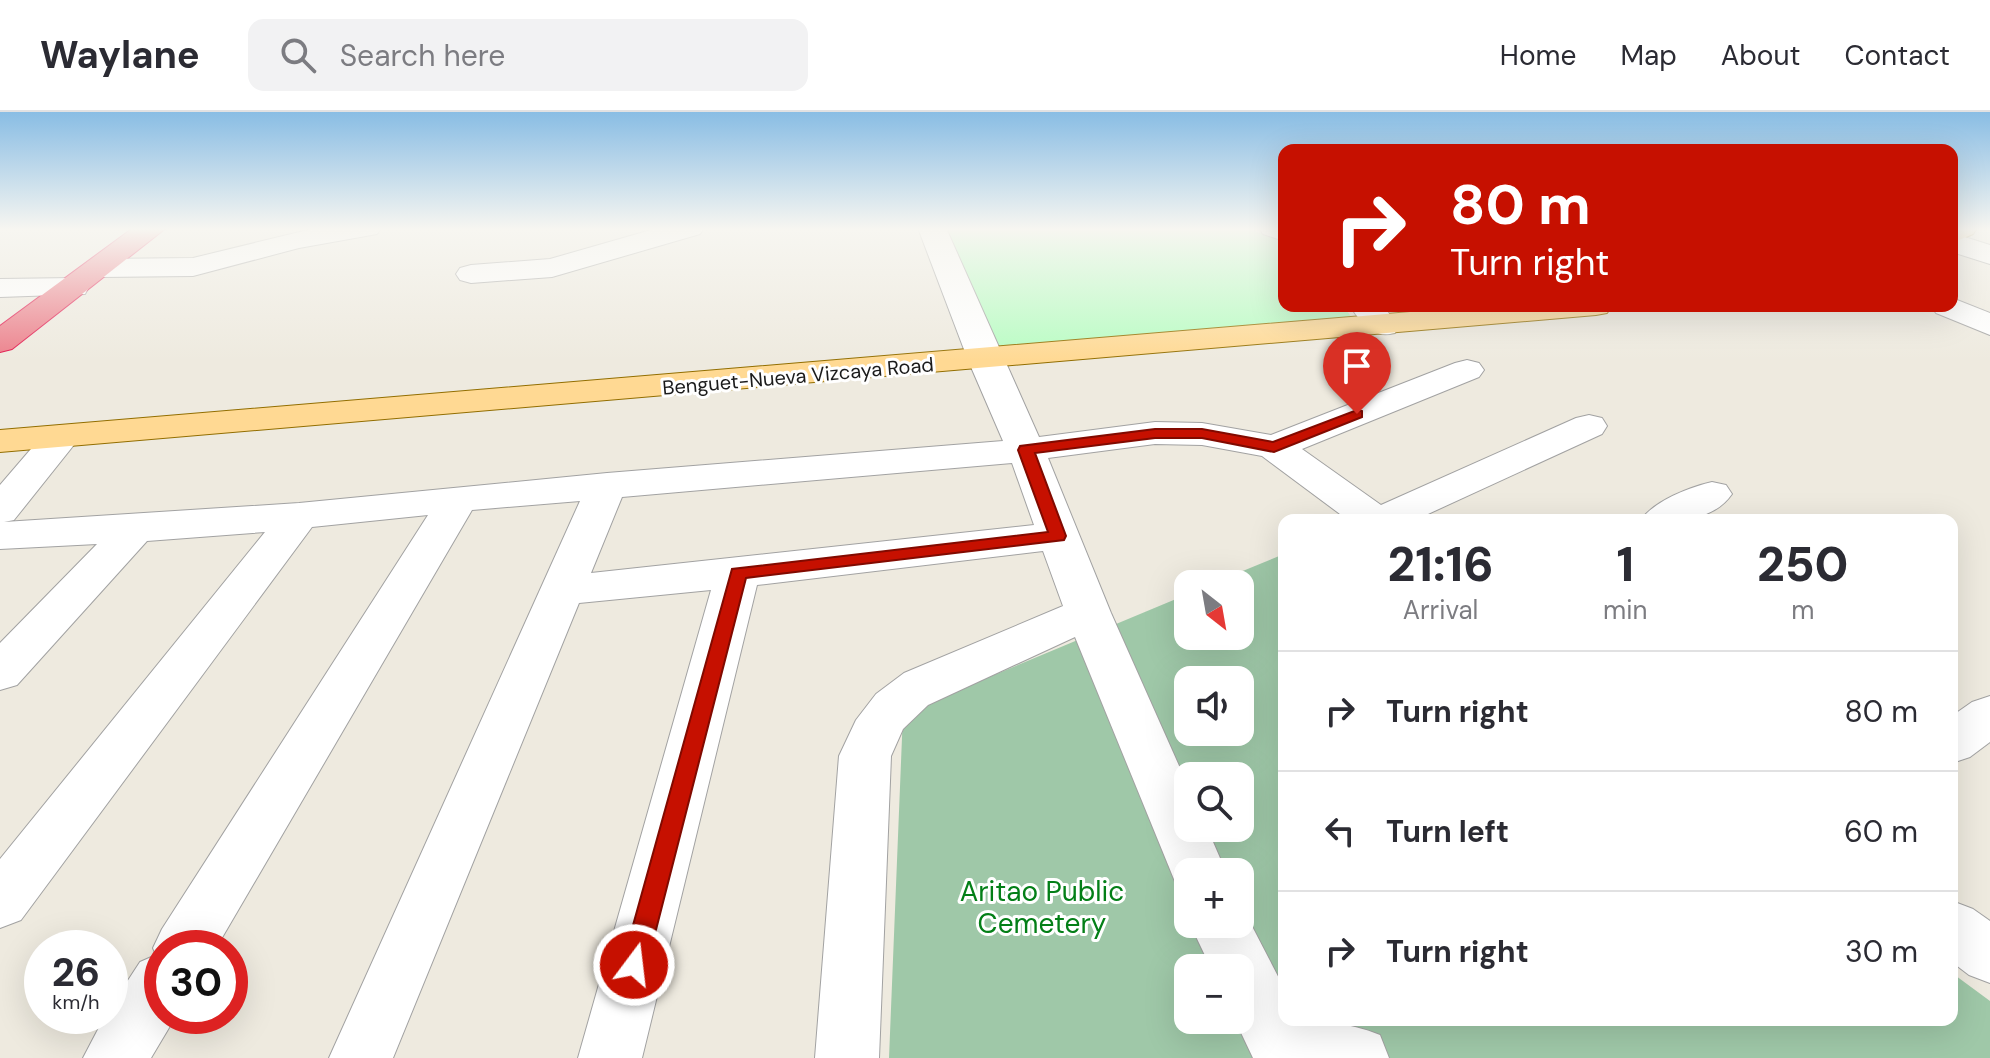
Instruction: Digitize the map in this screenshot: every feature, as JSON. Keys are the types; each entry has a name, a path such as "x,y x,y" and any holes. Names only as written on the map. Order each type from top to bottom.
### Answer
{"highway":[{"path":"0,342 94,272"}],"main road":[{"name":"Benguet-Nueva Vizcaya Road","path":"0,441 985,360 1375,316 1463,312"}],"street":[{"path":"471,274 496,272"},
{"path":"950,272 1026,450 1088,613 1192,858"},
{"path":"0,288 74,287"},
{"path":"1958,311 1990,325"},
{"path":"1274,447 1467,370"},
{"path":"1394,514 1589,426"},
{"path":"0,536 299,516 607,485 1026,450 1155,433 1213,435 1274,447 1367,514"},
{"path":"0,511 62,436"},
{"path":"361,1058 607,485"},
{"path":"1674,514 1712,494"},
{"path":"194,930 458,499"},
{"path":"0,902 299,516"},
{"path":"0,673 135,529"},
{"path":"564,590 1058,536"},
{"path":"610,1058 738,573"},
{"path":"847,1058 865,756 876,726 906,694 921,686 1088,613"},
{"path":"1958,739 1990,715"},
{"path":"1958,932 1990,955"},
{"path":"1227,938 1286,1055 1345,1054 1357,1058"},
{"path":"115,1058 144,1011"}],"green space":[{"path":"962,272 1278,272 1278,312 1348,312 1353,319 987,355"},
{"name":"Aritao Public Cemetery","path":"1278,556 1278,1026 1958,1026 1958,977 1990,1001 1990,1058 889,1058 903,713 1174,600 1174,650 1254,650 1254,570 1245,570"}],"route":[{"path":"634,965 738,573 1058,536 1026,450 1155,433 1202,434 1274,447 1357,414"}]}
